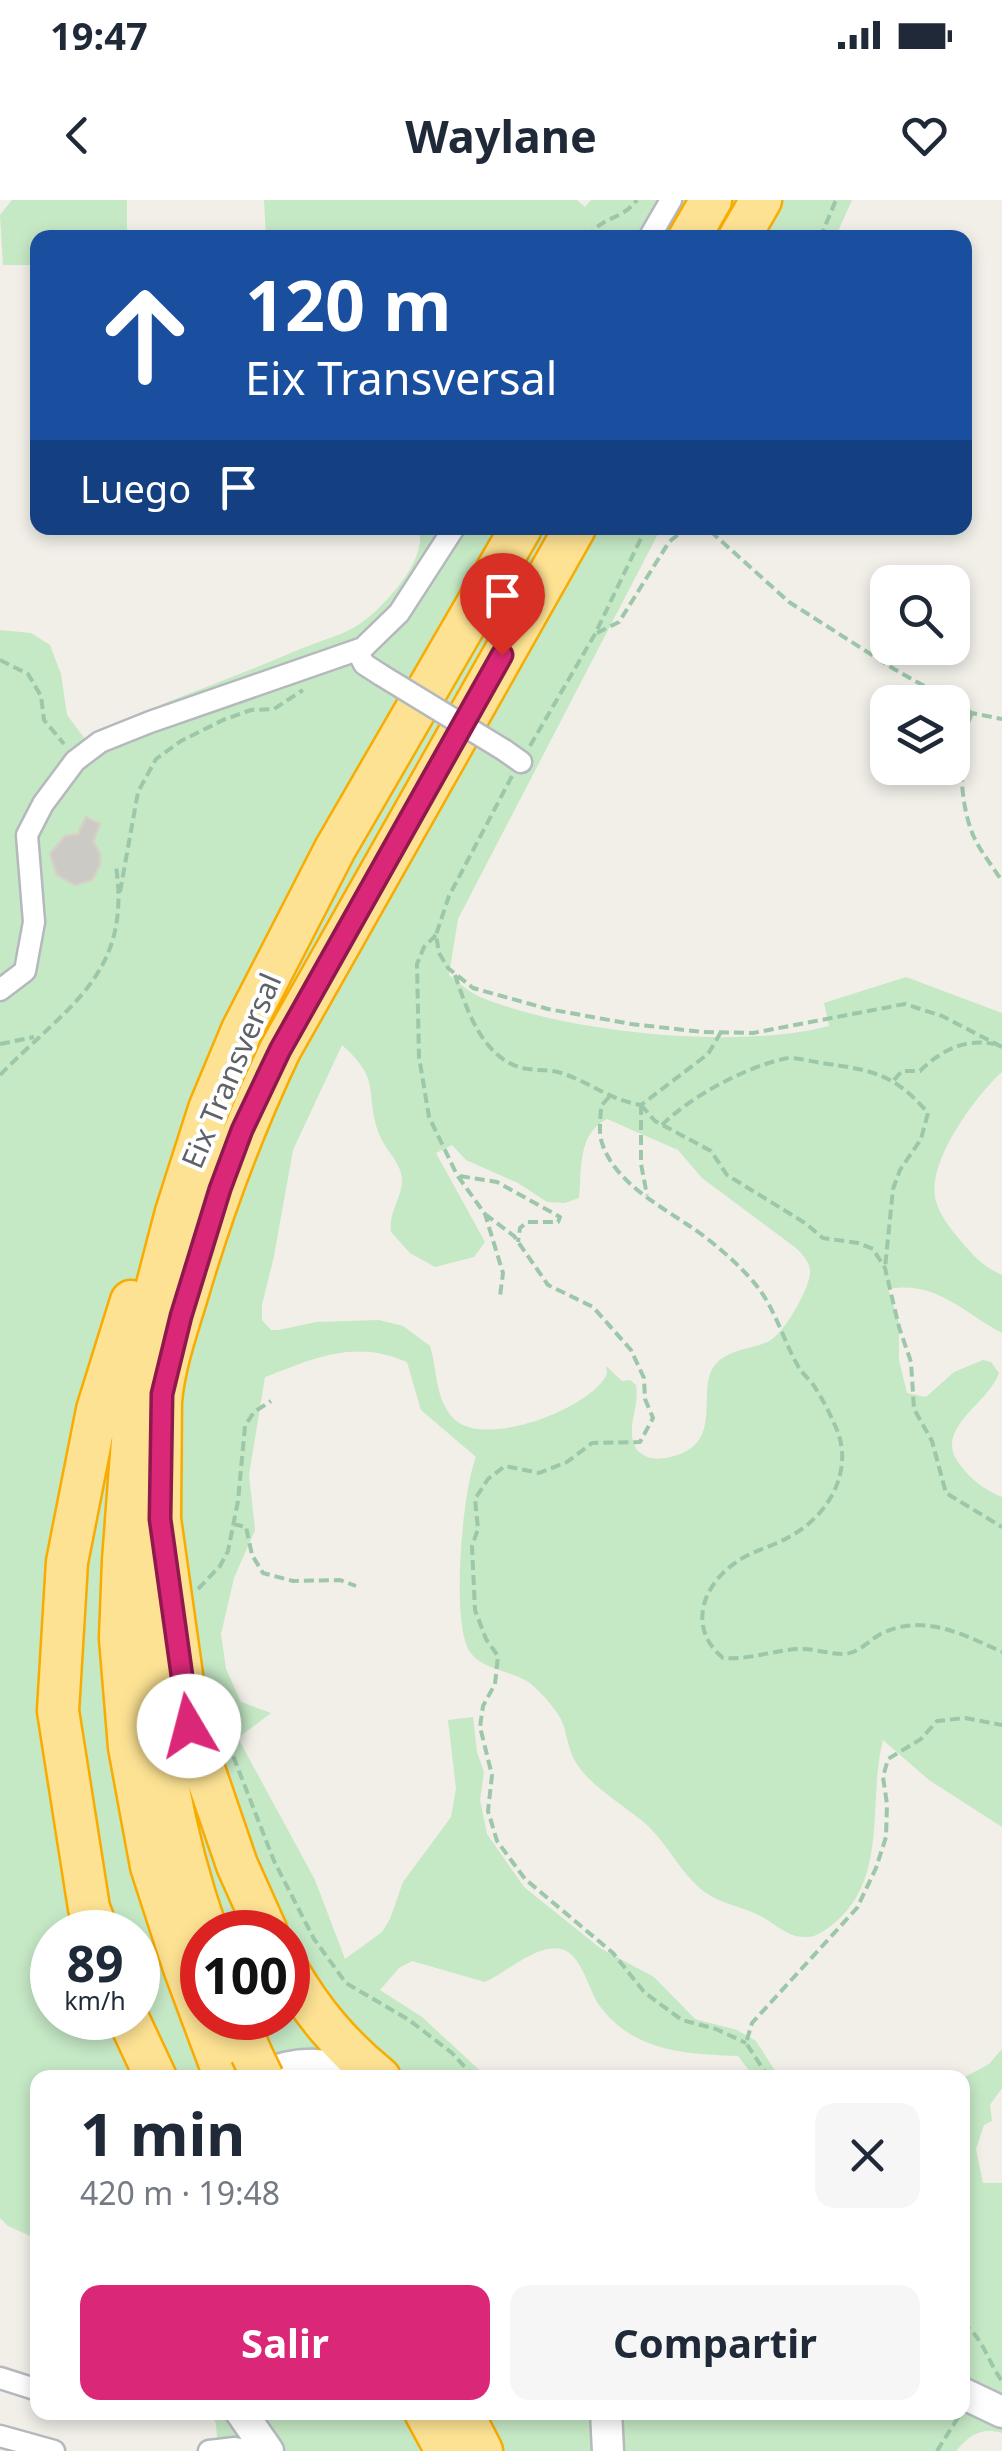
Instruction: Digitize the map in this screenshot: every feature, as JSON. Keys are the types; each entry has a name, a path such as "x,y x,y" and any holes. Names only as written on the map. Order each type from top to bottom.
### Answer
{"highway":[{"path":"694,230 711,200"},
{"path":"744,230 761,200"},
{"name":"Eix Transversal","path":"242,2062 150,1866 130,1747 120,1638 135,1401 151,1308 209,1108 242,1030 335,849 517,535"},
{"name":"Eix Transversal","path":"199,1910 182,1862 161,1746 151,1653 148,1548 162,1394 209,1218 242,1130 280,1050 570,535"},
{"path":"90,1910 58,1711 67,1562 102,1391 168,1182 209,1108"},
{"path":"162,1394 160,1519 189,1726 237,1865 257,1910"},
{"path":"310,2004 344,2048 370,2070"},
{"path":"138,2040 152,2070"},
{"path":"429,2420 446,2451"},
{"path":"466,2420 482,2451"}],"street":[{"path":"654,230 671,200"},
{"path":"0,990 25,971 34,922 27,835 43,804 75,761 100,742 150,722 357,650 400,612 450,535"},
{"path":"357,650 364,664 380,676 512,756"},
{"path":"242,2062 278,2067 311,2062 340,2070"},
{"path":"0,2378 30,2387"},
{"path":"970,2397 1002,2412"},
{"path":"247,2420 268,2451"},
{"path":"606,2420 608,2451"},
{"path":"0,2436 54,2451"},
{"path":"210,2451 250,2451"}],"path":[{"path":"595,230 605,219 624,215 637,200"},
{"path":"823,230 836,200"},
{"path":"643,535 594,634 512,756 449,896 436,936 424,947 417,964 419,1058 429,1116 458,1175 485,1214 518,1242 548,1286 593,1307 632,1350 644,1378 645,1399 653,1418 640,1442 592,1443 567,1462 539,1473 505,1466 488,1479 475,1499 475,1610 486,1639 498,1656 496,1684 483,1706 480,1727 492,1775 488,1810 497,1841 525,1879 613,1953 645,1993 682,2020 716,2029 746,2043 764,2070"},
{"path":"594,634 620,622 669,542 677,535"},
{"path":"715,535 789,602 972,713 1002,719"},
{"path":"0,660 28,674 41,696 44,720 75,761"},
{"path":"0,1075 79,1000 107,962 119,922 120,892 138,792 156,759 223,720 251,710 281,706 311,683"},
{"path":"972,713 964,731 960,768 972,834 1002,882"},
{"path":"116,866 120,892"},
{"path":"436,936 440,953 454,973 478,1030 496,1055 519,1067 561,1073 609,1097 641,1105 662,1125 711,1151 727,1175 823,1238 872,1249 885,1268"},
{"path":"454,973 473,988 548,1009 631,1024 722,1032 753,1032 906,1004 942,1016 1000,1046"},
{"path":"641,1105 708,1054 722,1032"},
{"path":"0,1044 38,1036"},
{"path":"894,1080 902,1071 920,1071 938,1052 979,1041 1000,1046"},
{"path":"662,1125 710,1089 786,1058 864,1068 894,1080 928,1113 921,1140 900,1170 893,1189 885,1268 898,1327 911,1362 914,1409 932,1441 946,1493 1002,1527"},
{"path":"609,1097 601,1106 600,1134 624,1178 698,1232 757,1286 786,1337 796,1364 828,1410 842,1454 836,1489 812,1521 787,1539 735,1563 718,1579 700,1618 711,1647 722,1658 730,1659 800,1648 845,1654 859,1650 885,1632 919,1624 951,1630 1002,1652"},
{"path":"641,1105 641,1154 647,1196"},
{"path":"458,1175 496,1182 560,1217 558,1222 527,1222 520,1228 518,1242"},
{"path":"485,1214 504,1274 500,1296"},
{"path":"192,1604 199,1586 220,1566 228,1551 238,1501 245,1426 254,1412 272,1401"},
{"path":"232,1524 246,1528 252,1555 264,1573 293,1581 340,1580 356,1586"},
{"path":"213,1688 232,1754 274,1861 314,1939 346,1983 409,2020 468,2070"},
{"path":"746,2043 752,2023 857,1908 886,1837 883,1777 888,1759 920,1739 937,1722 964,1718 1002,1725"},
{"path":"970,2327 1002,2380"},
{"path":"937,2451 957,2420"}],"green space":[{"path":"12,200 127,200 127,230 30,230 30,265 3,265 0,215"},
{"path":"264,200 577,200 585,207 591,200 852,200 839,230 266,230"},
{"path":"419,535 657,535 458,919 449,975 476,995 517,1010 653,1034 748,1037 829,1026 824,1003 906,977 1002,1013 1002,1072 955,1131 938,1168 935,1186 938,1207 950,1227 979,1260 1002,1275 1002,1333 934,1293 905,1287 888,1289 899,1323 899,1360 907,1393 926,1397 954,1372 983,1360 991,1362 999,1373 958,1427 952,1450 972,1478 1002,1497 1002,1827 929,1780 883,1740 869,1863 850,1907 832,1925 816,1935 799,1937 709,1895 687,1875 648,1826 585,1775 573,1757 561,1719 539,1691 523,1679 482,1663 470,1652 464,1636 460,1586 463,1525 476,1457 421,1410 407,1362 388,1355 352,1352 318,1358 265,1377 249,1475 255,1530 234,1578 221,1634 226,1669 241,1702 271,1713 238,1738 315,1880 345,1959 382,1932 403,1882 451,1817 456,1788 448,1720 473,1717 484,1772 480,1800 487,1834 524,1887 600,1948 654,1977 695,2019 737,2030 756,2041 775,2070 749,2070 738,2056 680,2051 628,2033 599,2005 579,1965 561,1949 532,1954 485,1982 412,1961 399,1968 380,1990 422,2017 479,2070 30,2070 30,2236 0,2218 0,630 31,633 50,645 61,674 67,715 85,739 355,627 398,587 414,560","holes":["342,1045 363,1069 380,1136 401,1172 402,1185 391,1232 410,1253 435,1267 474,1257 485,1242 436,1153 452,1145 466,1160 518,1183 547,1202 565,1203 579,1198 586,1143 590,1133 607,1119 678,1150 702,1178 801,1253 810,1274 795,1310 771,1340 727,1355 715,1365 709,1376 706,1417 697,1443 685,1452 661,1459 637,1450 632,1434 636,1385 630,1380 622,1381 606,1366 607,1374 597,1387 559,1412 536,1421 488,1430 454,1419 443,1402 430,1346 403,1326 379,1320 316,1322 271,1330 262,1320 293,1150"]},
{"path":"1002,2049 1002,2088 990,2105 992,2121 984,2125 976,2149 983,2183 1002,2183 1002,2433 976,2434 956,2451 218,2451 215,2420 970,2420 970,2074 989,2064"}],"building":[{"path":"86,817 100,824 93,841 100,864 92,880 75,885 57,875 50,854 65,836 78,834"}],"route":[{"path":"189,1726 160,1519 162,1394 209,1218 242,1130 280,1050 502,655"}]}
